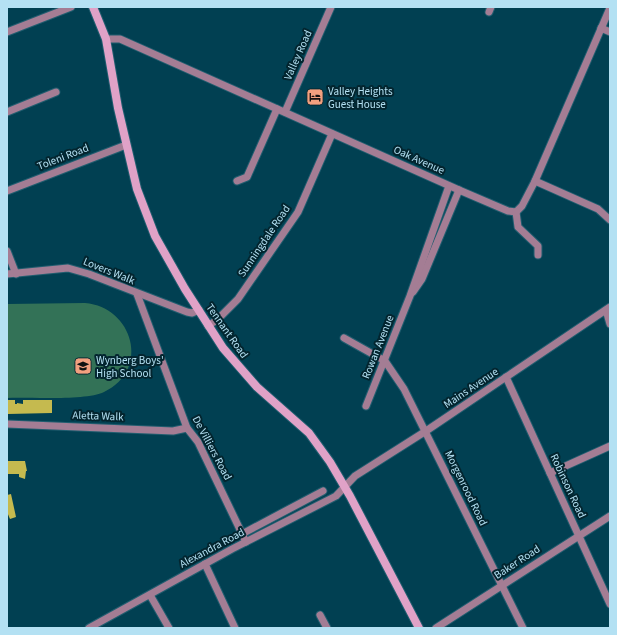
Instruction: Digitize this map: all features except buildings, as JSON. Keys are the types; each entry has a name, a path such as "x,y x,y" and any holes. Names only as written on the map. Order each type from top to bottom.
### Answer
{"main road":[{"name":"Tennant Road","path":"93,7 106,39 126,145 137,189 155,236 208,326 223,348 250,379 309,433 330,462 345,487 419,628"}],"street":[{"path":"7,32 57,9 71,7"},
{"name":"Valley Road","path":"285,112 331,7"},
{"path":"538,255 538,246 518,227 516,212 522,206 535,181 610,8"},
{"path":"601,28 610,32"},
{"name":"Oak Avenue","path":"106,39 120,39 449,186 508,211 516,212"},
{"path":"7,112 56,92"},
{"path":"237,181 247,177 277,109"},
{"name":"Sunningdale Road","path":"208,326 218,319 238,299 298,212 332,134"},
{"name":"Toleni Road","path":"7,191 126,145"},
{"path":"535,181 598,209 610,220"},
{"name":"Rowan Avenue","path":"366,406 410,296 449,186"},
{"name":"Rowan Avenue","path":"410,296 422,279 459,190"},
{"path":"7,251 16,274"},
{"name":"Lovers Walk","path":"7,274 68,268 90,274 137,294 187,312 192,313 199,310"},
{"name":"De Villiers Road","path":"137,294 187,428 198,442 246,542"},
{"path":"608,308 610,324"},
{"name":"Mains Avenue","path":"345,487 355,476 426,431 608,308"},
{"path":"344,338 385,361"},
{"name":"Morgenrood Road","path":"385,361 404,389 426,431 523,628"},
{"name":"Robinson Road","path":"506,377 610,604"},
{"name":"Aletta Walk","path":"7,424 173,431 187,428"},
{"path":"550,473 610,446"},
{"name":"Alexandra Road","path":"89,628 246,542 336,496 345,487"},
{"path":"242,534 323,491"},
{"path":"303,502 308,511"},
{"name":"Baker Road","path":"436,628 610,516"},
{"path":"270,519 274,528"},
{"path":"259,525 264,533"},
{"path":"205,564 236,628"},
{"path":"150,595 169,628"},
{"path":"320,615 327,628"}],"green space":[{"path":"85,303 102,307 115,316 124,327 130,341 131,355 128,369 119,382 104,392 84,397 7,398 7,304"}],"place":[{"name":"Valley Heights Guest House","path":"315,97"},
{"name":"Wynberg Boys' High School","path":"83,366"}]}
